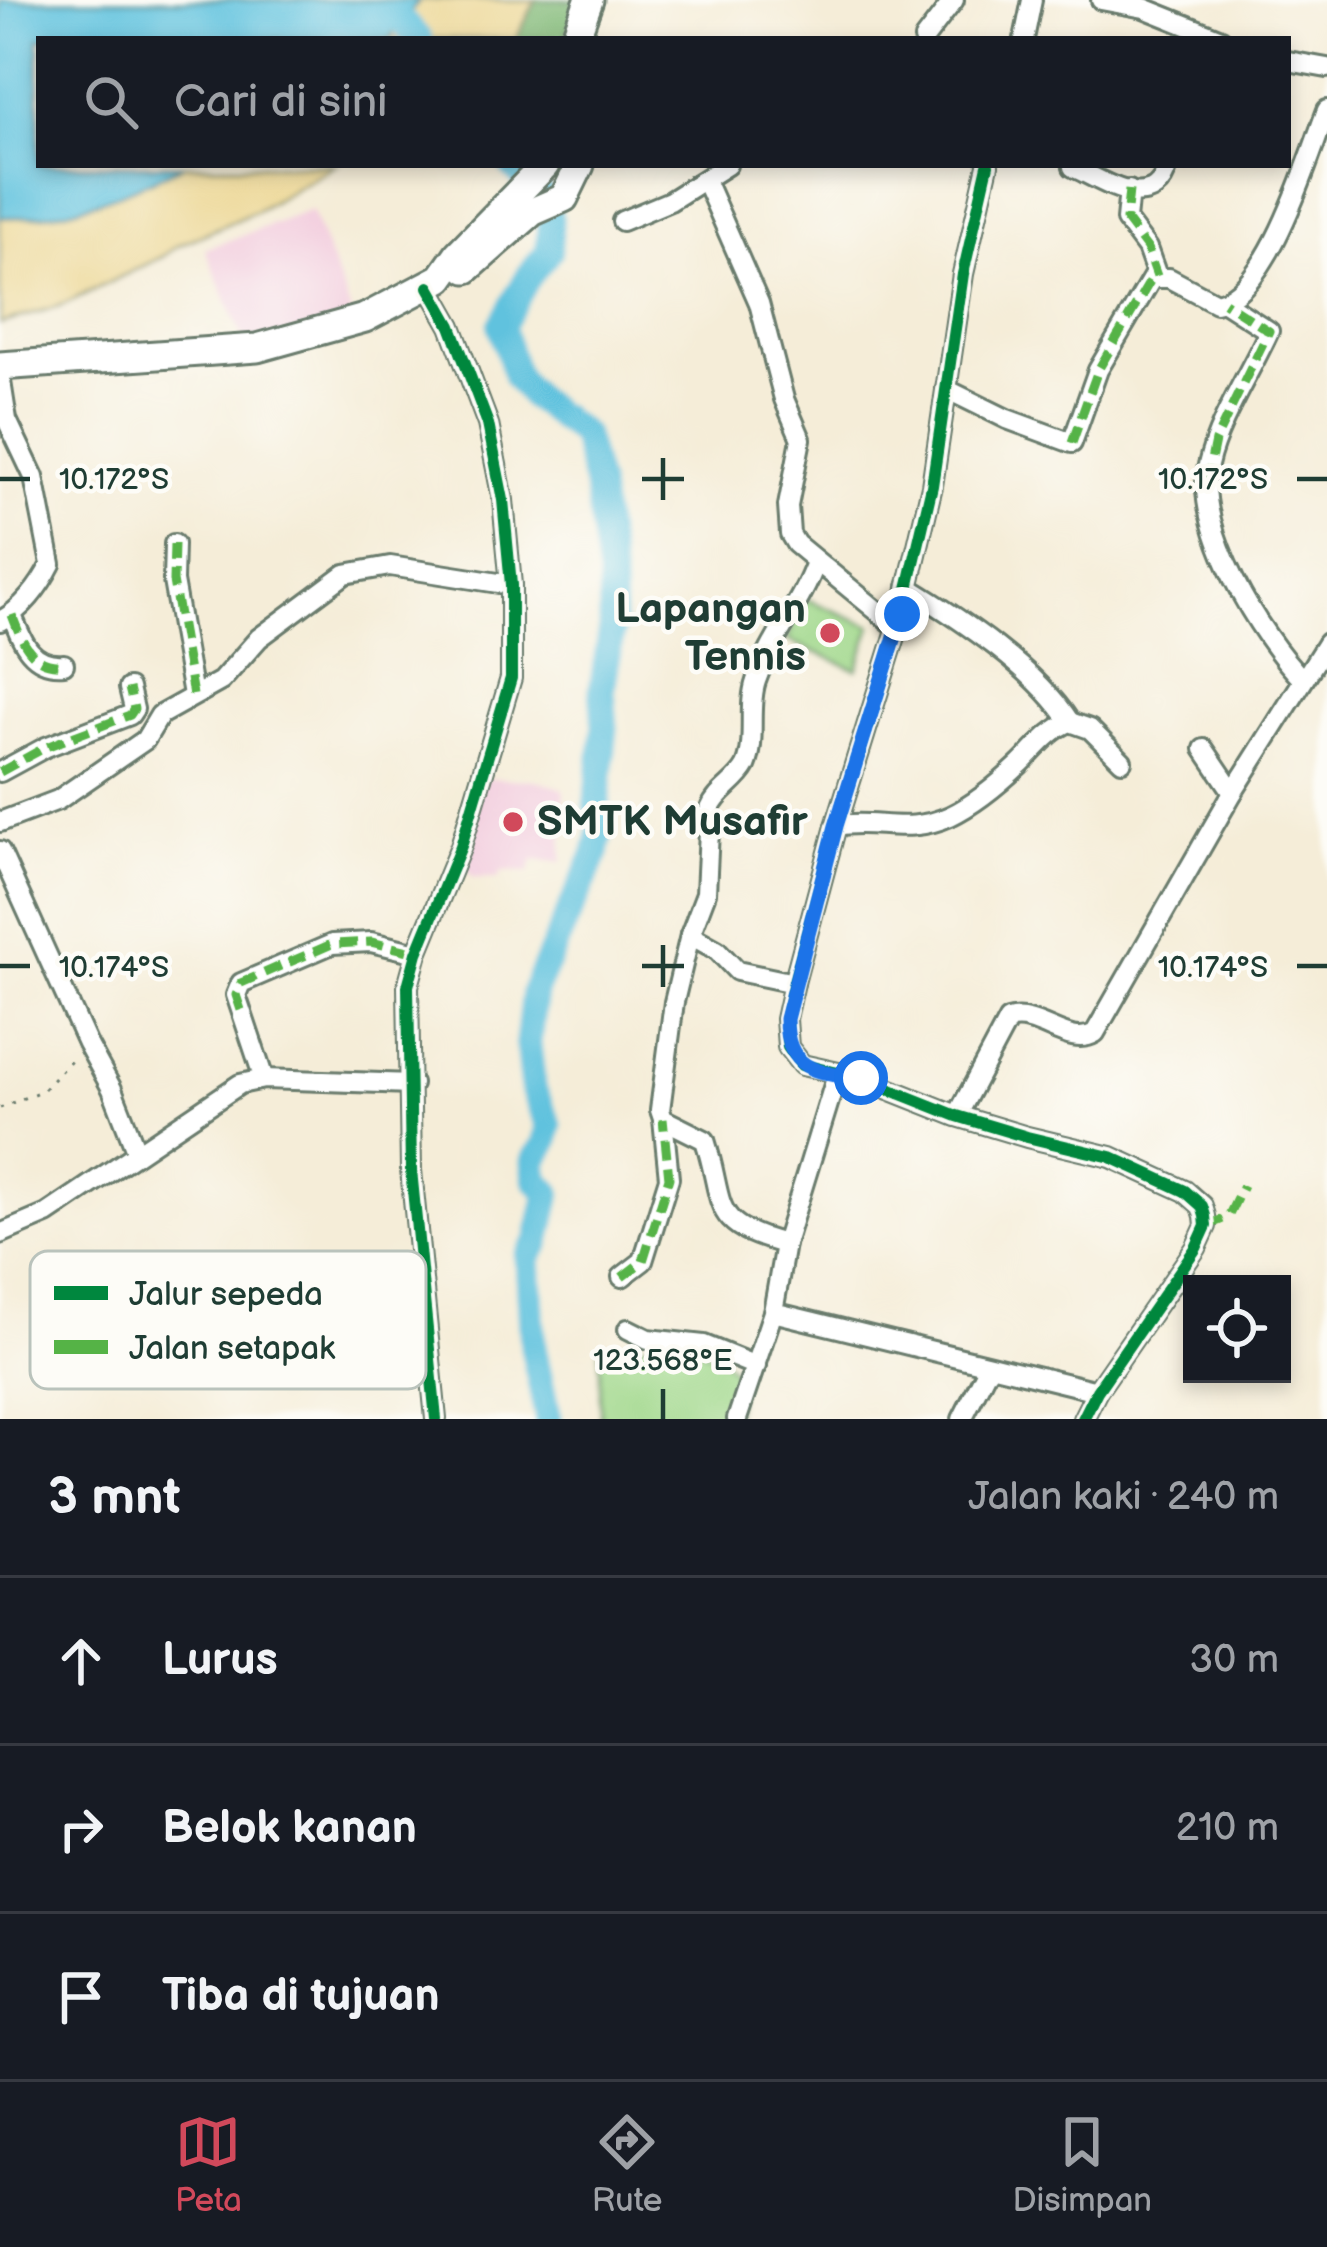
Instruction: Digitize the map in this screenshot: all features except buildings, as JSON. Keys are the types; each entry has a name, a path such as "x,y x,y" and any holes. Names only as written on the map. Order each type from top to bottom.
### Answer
{"highway":[{"path":"576,36 589,0"},
{"path":"522,205 564,198 579,168"},
{"path":"0,371 257,348 364,318 465,272 522,205 542,169"}],"street":[{"path":"926,36 954,0"},
{"path":"1025,36 1032,0"},
{"path":"1101,0 1144,8 1214,36"},
{"path":"1291,62 1327,68"},
{"path":"1224,302 1264,261 1327,110"},
{"path":"622,221 670,201 723,168"},
{"path":"987,168 963,274 932,486 898,628 836,826 794,983 786,1019 788,1047 802,1065 861,1078 957,1116 1111,1157 1185,1191 1202,1206 1207,1226 1203,1234 1082,1419"},
{"path":"1075,168 1130,190 1154,191 1166,168"},
{"path":"705,180 759,303 784,398 801,439 788,523 796,544 898,628"},
{"path":"1130,190 1126,220 1147,248 1157,276"},
{"path":"946,389 1072,443 1098,370 1148,283 1157,276 1169,278 1208,302 1224,302 1269,331 1215,441 1207,470 1208,500 1239,590 1286,663 1303,680"},
{"path":"418,1251 410,1170 408,986 455,863 511,678 511,585 488,424 435,282"},
{"path":"0,371 7,420 34,476 51,564 6,618 38,660 64,664"},
{"path":"174,544 173,581 193,695"},
{"path":"622,1277 643,1261 668,1178 660,1110 674,1001 706,893 712,803 745,769 755,682 775,639 806,592 816,562"},
{"path":"0,822 58,800 145,740 156,718 221,681 259,638 345,574 391,566 511,585"},
{"path":"908,587 987,641 1070,722 1090,729 1122,761"},
{"path":"957,1116 1008,1019 1024,1016 1079,1038 1095,1034 1233,792 1327,644"},
{"path":"0,772 46,747 130,715 134,709 129,688"},
{"path":"836,826 906,827 950,816 977,800 1052,731 1070,722"},
{"path":"1204,749 1233,792"},
{"path":"0,851 112,1089 136,1153"},
{"path":"690,935 717,950 737,971 794,983"},
{"path":"264,1079 236,995 241,983 332,944 371,941 417,953"},
{"path":"737,1419 773,1312 785,1244 837,1075"},
{"path":"0,1234 47,1214 230,1088 264,1079 412,1084"},
{"path":"663,1119 706,1140 728,1220 748,1234 785,1244"},
{"path":"773,1312 1097,1391"},
{"path":"426,1323 436,1419"},
{"path":"628,1329 648,1339 704,1345 756,1366"},
{"path":"962,1419 989,1366"}],"path":[{"path":"0,1108 44,1090 87,1043"}],"shaded area":[{"path":"311,210 353,317 246,346 205,249"},
{"name":"SMTK Musafir","path":"479,778 535,780 564,789 562,862 533,860 529,872 501,871 499,878 474,878 452,855"}],"green space":[{"path":"536,0 580,0 566,36 518,36"},
{"name":"Lapangan Tennis","path":"806,599 872,626 857,670 787,640"},
{"path":"667,1342 702,1350 726,1362 737,1382 733,1419 600,1419 600,1348"}],"sand":[{"path":"420,0 536,0 518,36 391,36"},
{"path":"176,168 330,168 257,211 62,305 0,324 0,217 46,214 118,194"}],"water":[{"path":"0,0 420,0 391,36 36,36 36,168 177,168 94,203 46,214 0,217"}],"waterway":[{"path":"403,22 416,36"},
{"path":"515,168 540,193 550,218 549,251 528,277 501,326 516,377 533,397 583,435 611,581 612,628 602,689 605,728 597,804 602,824 596,853 534,991 528,1043 533,1089 549,1125 546,1142 534,1161 536,1179 549,1193 538,1242 528,1257 533,1347 548,1419"}],"marked path":[{"path":"1129,190 1126,220 1147,248 1157,276"},
{"path":"1072,443 1098,370 1152,278"},
{"path":"1206,484 1215,441 1269,331 1224,302"},
{"path":"174,544 173,581 193,695"},
{"path":"12,615 36,657 64,664"},
{"path":"0,772 46,747 130,715 134,709 129,688"},
{"path":"241,1010 236,995 241,983 332,944 371,942 417,953"},
{"path":"622,1277 643,1261 669,1178 663,1119"},
{"path":"1206,1226 1228,1217 1243,1186"}],"cycle path":[{"path":"987,168 963,274 932,486 902,614 836,826 794,983 786,1019 788,1047 802,1065 861,1078 957,1116 1027,1137 1111,1157 1185,1191 1202,1206 1206,1226 1196,1248 1097,1391 1083,1419"},
{"path":"419,1251 411,1170 408,986 461,846 511,678 511,585 503,500 488,424 451,326 429,287"},
{"path":"426,1319 436,1419"}],"place":[{"name":"Lapangan Tennis","path":"830,633"},
{"name":"SMTK Musafir","path":"513,822"}],"route":[{"path":"861,1078 802,1065 788,1047 786,1019 836,826 902,614"}]}
